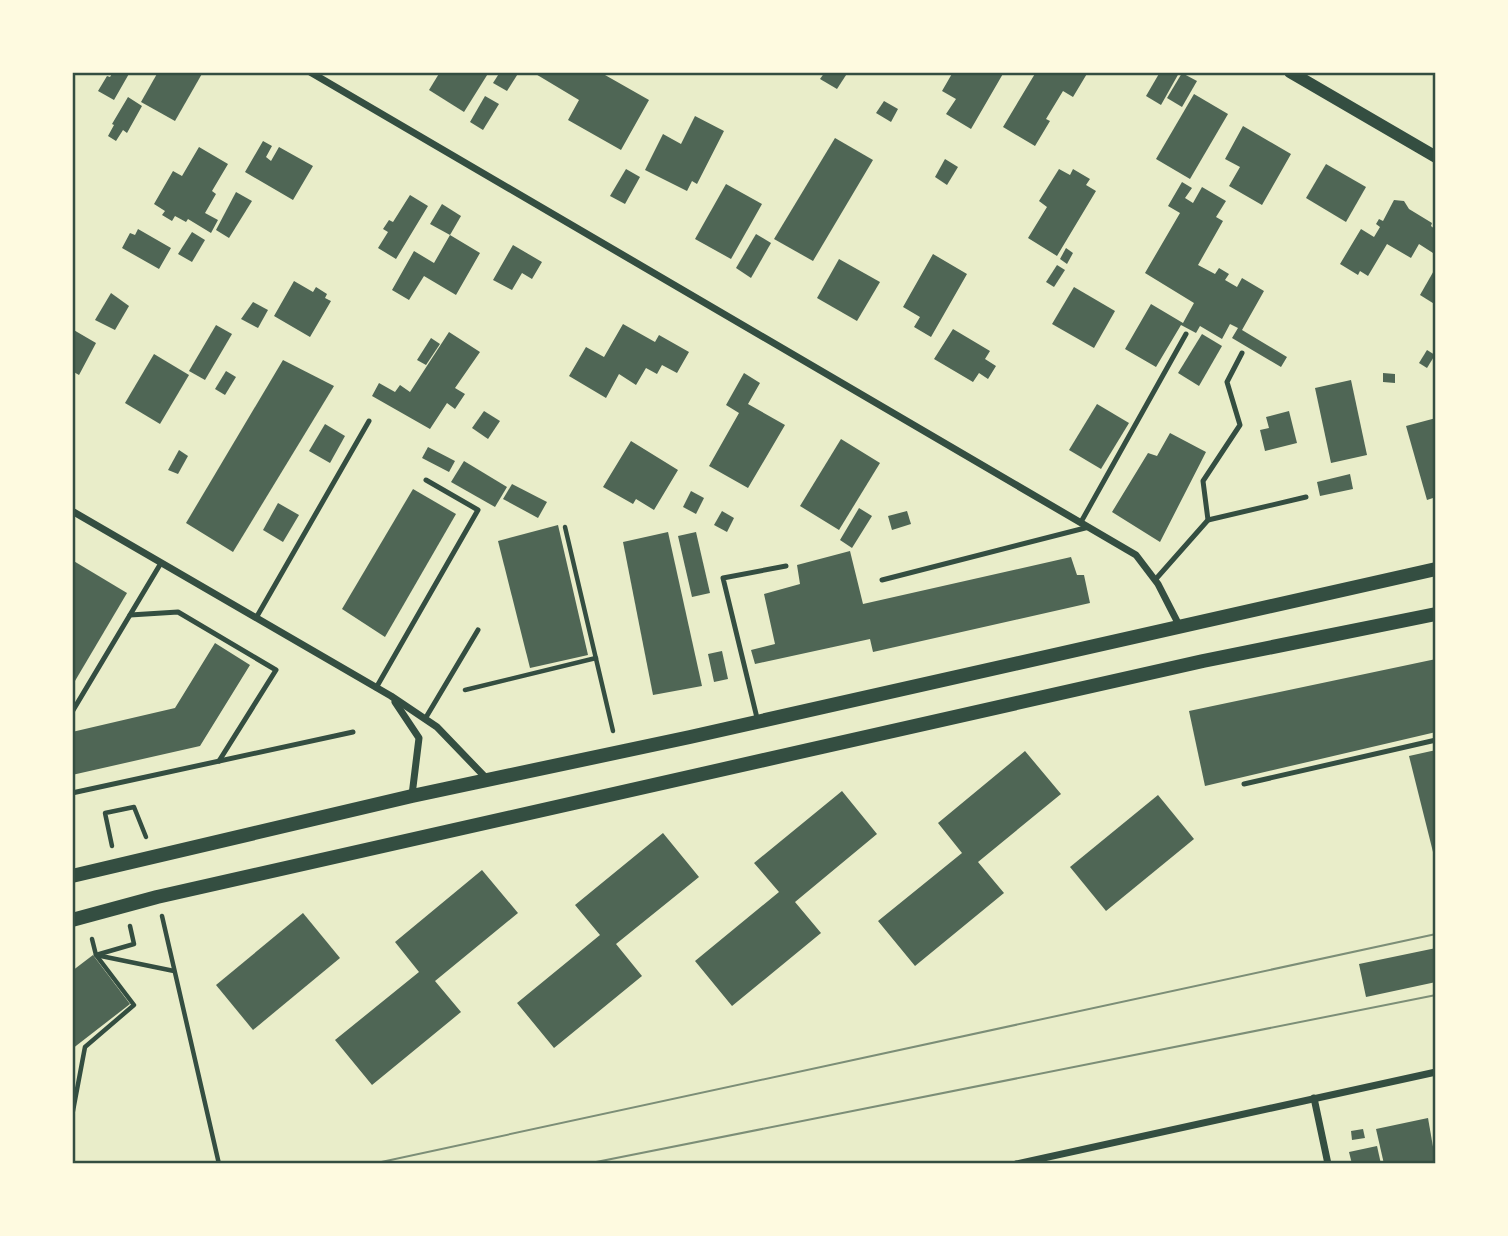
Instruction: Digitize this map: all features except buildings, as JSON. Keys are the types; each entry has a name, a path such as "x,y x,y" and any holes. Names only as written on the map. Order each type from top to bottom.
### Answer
{"main road":[{"path":"72,876 412,796 758,722 1436,569"},
{"path":"79,918 157,897 1203,661 1436,614"}],"street":[{"path":"310,72 1136,555 1155,580 1180,628"},
{"path":"1290,72 1436,157"},
{"path":"72,511 391,696 438,727 487,780"},
{"path":"391,696 419,738 412,796"},
{"path":"1016,1164 1436,1072"},
{"path":"1314,1098 1328,1164"}],"lane":[{"path":"1081,523 1186,334"},
{"path":"1208,520 1203,481 1240,425 1227,382 1242,353"},
{"path":"256,618 369,421"},
{"path":"376,688 478,509 426,480"},
{"path":"1155,580 1208,520 1306,497"},
{"path":"882,580 1089,527"},
{"path":"72,712 161,563"},
{"path":"758,722 723,578 786,566"},
{"path":"130,615 178,612 276,670 219,761"},
{"path":"425,719 478,630"},
{"path":"72,793 353,732"},
{"path":"1244,784 1436,740"}],"path":[{"path":"565,527 617,753"},
{"path":"438,696 596,658"},
{"path":"104,813 134,807 153,858"},
{"path":"157,897 219,1164"},
{"path":"72,1116 85,1047 134,1005 96,955 79,918"},
{"path":"96,955 134,944"},
{"path":"96,955 174,971"}],"tram line":[{"path":"372,1164 1436,934"},
{"path":"586,1164 1436,995"}]}
